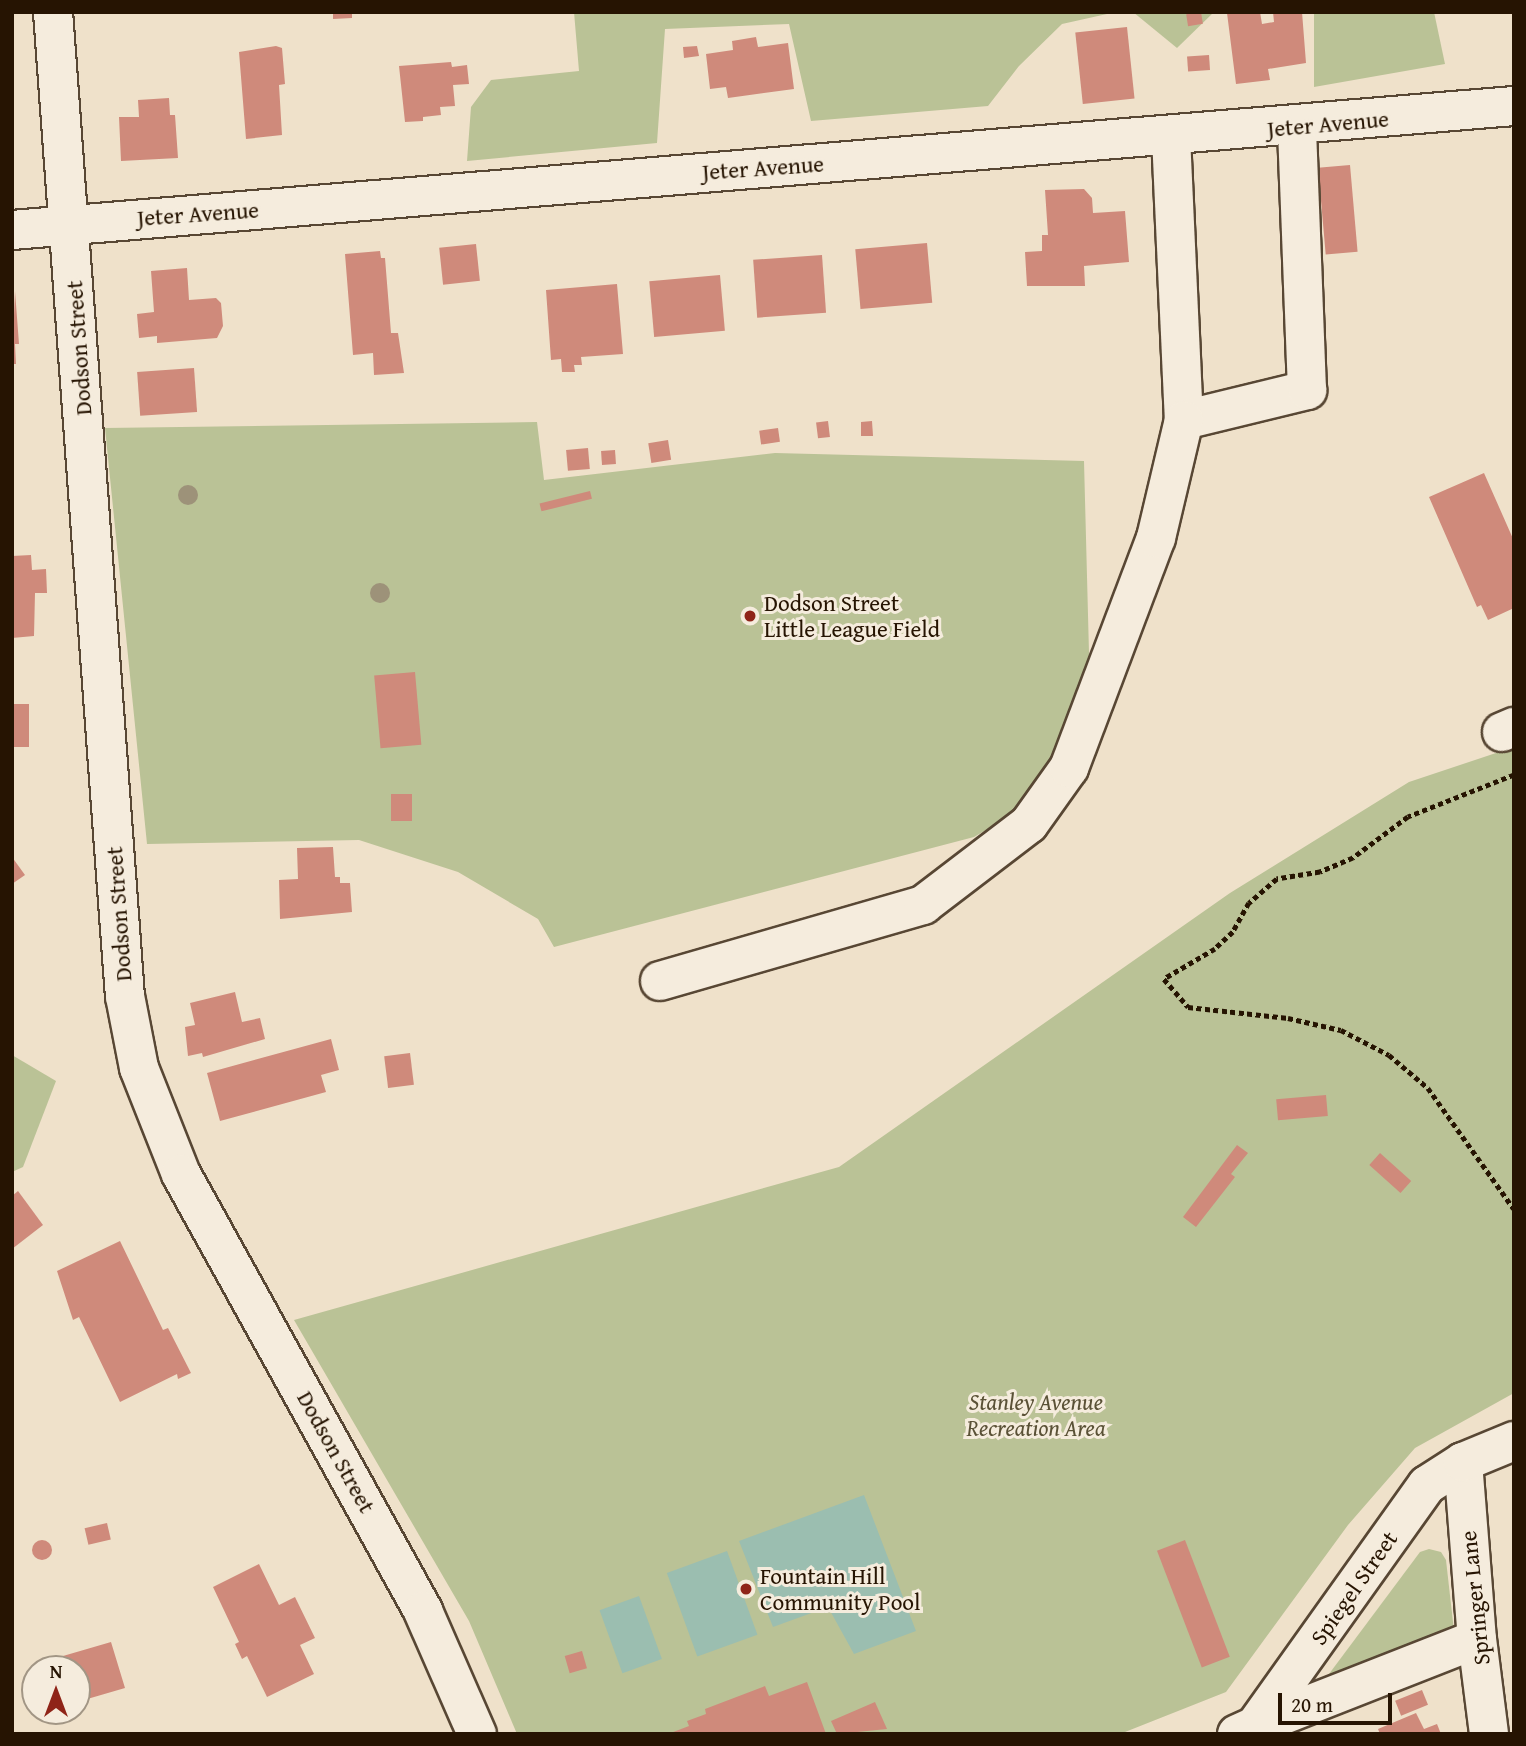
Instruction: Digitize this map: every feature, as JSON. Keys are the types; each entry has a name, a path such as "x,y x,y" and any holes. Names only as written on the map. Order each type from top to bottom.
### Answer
{"street":[{"name":"Dodson Street","path":"53,12 125,996 139,1068 181,1174 424,1611 478,1734"},
{"name":"Jeter Avenue","path":"12,230 1297,127 1514,106"},
{"path":"1184,420 1307,390 1297,127"},
{"path":"660,981 923,905 1030,824 1074,755 1156,538 1184,420 1171,136"},
{"name":"Spiegel Street","path":"1246,1730 1427,1485 1463,1462 1514,1441"},
{"name":"Springer Lane","path":"1463,1462 1477,1639 1499,1682 1489,1734"},
{"name":"Spiegel Street","path":"1246,1730 1477,1639"}],"path":[{"path":"1514,775 1408,817 1353,858 1320,872 1277,879 1249,903 1233,932 1215,950 1164,979 1188,1007 1288,1018 1328,1027 1389,1055 1428,1088 1514,1209"}],"green space":[{"path":"574,12 1116,12 1062,24 1019,66 988,106 811,121 789,24 665,29 657,143 467,161 471,107 491,80 579,71"},
{"path":"1133,12 1214,12 1177,48"},
{"path":"1314,12 1434,12 1445,64 1314,87"},
{"path":"537,422 544,480 775,453 1084,461 1090,691 1032,803 974,837 554,947 538,919 458,872 359,840 147,844 105,428"},
{"name":"Stanley Avenue Recreation Area","path":"1514,747 1514,1393 1415,1448 1348,1525 1226,1692 1120,1734 517,1734 469,1621 294,1320 839,1167 1230,893 1409,782"},
{"path":"12,1055 56,1081 23,1167 12,1172"},
{"path":"1429,1549 1441,1552 1446,1560 1454,1631 1326,1678 1420,1552"}],"shaded area":[{"path":"864,1495 916,1631 854,1654 828,1607 773,1627 739,1541"},
{"path":"727,1551 757,1635 697,1657 667,1573"},
{"path":"639,1596 662,1659 622,1673 600,1610"}],"building":[{"path":"333,12 352,12 352,18 333,19"},
{"path":"1201,12 1203,24 1188,26 1186,14"},
{"path":"1260,12 1262,24 1274,22 1273,12 1302,12 1306,63 1268,69 1270,80 1236,84 1227,13"},
{"path":"1127,27 1135,99 1083,104 1075,32"},
{"path":"756,37 758,47 788,43 794,89 728,98 726,87 710,89 706,54 733,50 732,41"},
{"path":"276,46 282,48 285,84 279,85 282,135 246,139 239,52"},
{"path":"697,46 699,56 684,58 683,47"},
{"path":"1209,55 1210,70 1188,71 1187,57"},
{"path":"451,62 452,67 467,65 469,84 453,85 455,106 440,107 441,115 423,117 423,121 405,122 399,66"},
{"path":"169,98 170,115 175,115 178,158 121,161 119,117 139,117 138,100"},
{"path":"1350,165 1358,252 1326,254 1318,168"},
{"path":"1084,189 1092,198 1093,213 1125,211 1129,262 1084,266 1085,286 1027,286 1025,252 1042,251 1042,235 1048,235 1045,190"},
{"path":"927,243 932,303 861,309 855,249"},
{"path":"476,244 480,281 443,285 439,248"},
{"path":"380,251 381,258 385,258 391,333 398,333 404,373 374,375 373,353 353,355 345,254"},
{"path":"822,255 826,313 757,318 753,260"},
{"path":"187,268 189,300 216,298 221,303 223,326 217,338 157,343 157,336 139,338 137,314 154,312 151,271"},
{"path":"720,275 725,331 654,337 649,281"},
{"path":"617,284 623,354 581,357 582,365 574,365 575,372 562,372 561,359 551,360 546,290"},
{"path":"15,291 19,344 15,344 16,364 12,364"},
{"path":"194,368 197,412 140,416 137,372"},
{"path":"828,421 830,437 818,438 816,422"},
{"path":"872,421 873,436 861,436 861,422"},
{"path":"778,428 780,442 761,445 759,431"},
{"path":"668,440 671,460 651,463 648,443"},
{"path":"588,448 590,469 568,471 566,450"},
{"path":"615,450 616,464 602,465 601,451"},
{"path":"1484,473 1514,541 1514,608 1488,620 1481,605 1477,607 1429,497"},
{"path":"590,491 592,499 541,511 540,504"},
{"path":"31,555 32,570 46,569 47,593 35,593 34,636 12,638 12,556"},
{"path":"415,672 421,745 381,748 374,676"},
{"path":"12,704 29,704 29,747 12,747"},
{"path":"391,794 412,794 412,821 391,821"},
{"path":"333,847 335,877 340,877 340,883 350,883 352,912 280,919 279,880 298,879 297,848"},
{"path":"12,857 25,875 12,884"},
{"path":"235,992 242,1022 260,1018 265,1039 203,1057 202,1053 188,1056 185,1027 195,1025 190,1003"},
{"path":"331,1039 339,1070 321,1075 326,1092 220,1121 207,1073"},
{"path":"410,1053 414,1085 388,1088 384,1056"},
{"path":"1326,1095 1328,1116 1278,1120 1276,1099"},
{"path":"1237,1145 1248,1153 1231,1174 1235,1177 1196,1227 1183,1217"},
{"path":"1380,1153 1411,1181 1401,1193 1369,1165"},
{"path":"18,1191 43,1225 12,1249 12,1196"},
{"path":"120,1241 163,1330 168,1328 191,1373 178,1379 177,1374 120,1402 79,1317 73,1320 57,1271"},
{"path":"107,1523 111,1540 88,1545 85,1528"},
{"path":"42,1540 49,1543 52,1550 49,1557 42,1560 35,1557 32,1550 35,1543"},
{"path":"1185,1540 1230,1657 1202,1667 1157,1551"},
{"path":"259,1564 279,1605 295,1597 315,1638 300,1645 314,1674 267,1697 247,1656 242,1659 235,1644 239,1642 213,1587"},
{"path":"111,1642 125,1688 91,1698 91,1655 66,1655"},
{"path":"582,1651 587,1668 570,1673 565,1656"},
{"path":"807,1682 826,1734 668,1734 689,1726 687,1721 706,1714 705,1709 765,1686 769,1696"},
{"path":"1422,1690 1428,1705 1401,1716 1395,1701"},
{"path":"875,1702 887,1729 837,1734 831,1721"},
{"path":"1416,1713 1424,1729 1437,1724 1441,1734 1380,1734 1378,1729"}],"place":[{"name":"Dodson Street Little League Field","path":"750,616"},
{"name":"Fountain Hill Community Pool","path":"746,1589"}]}
